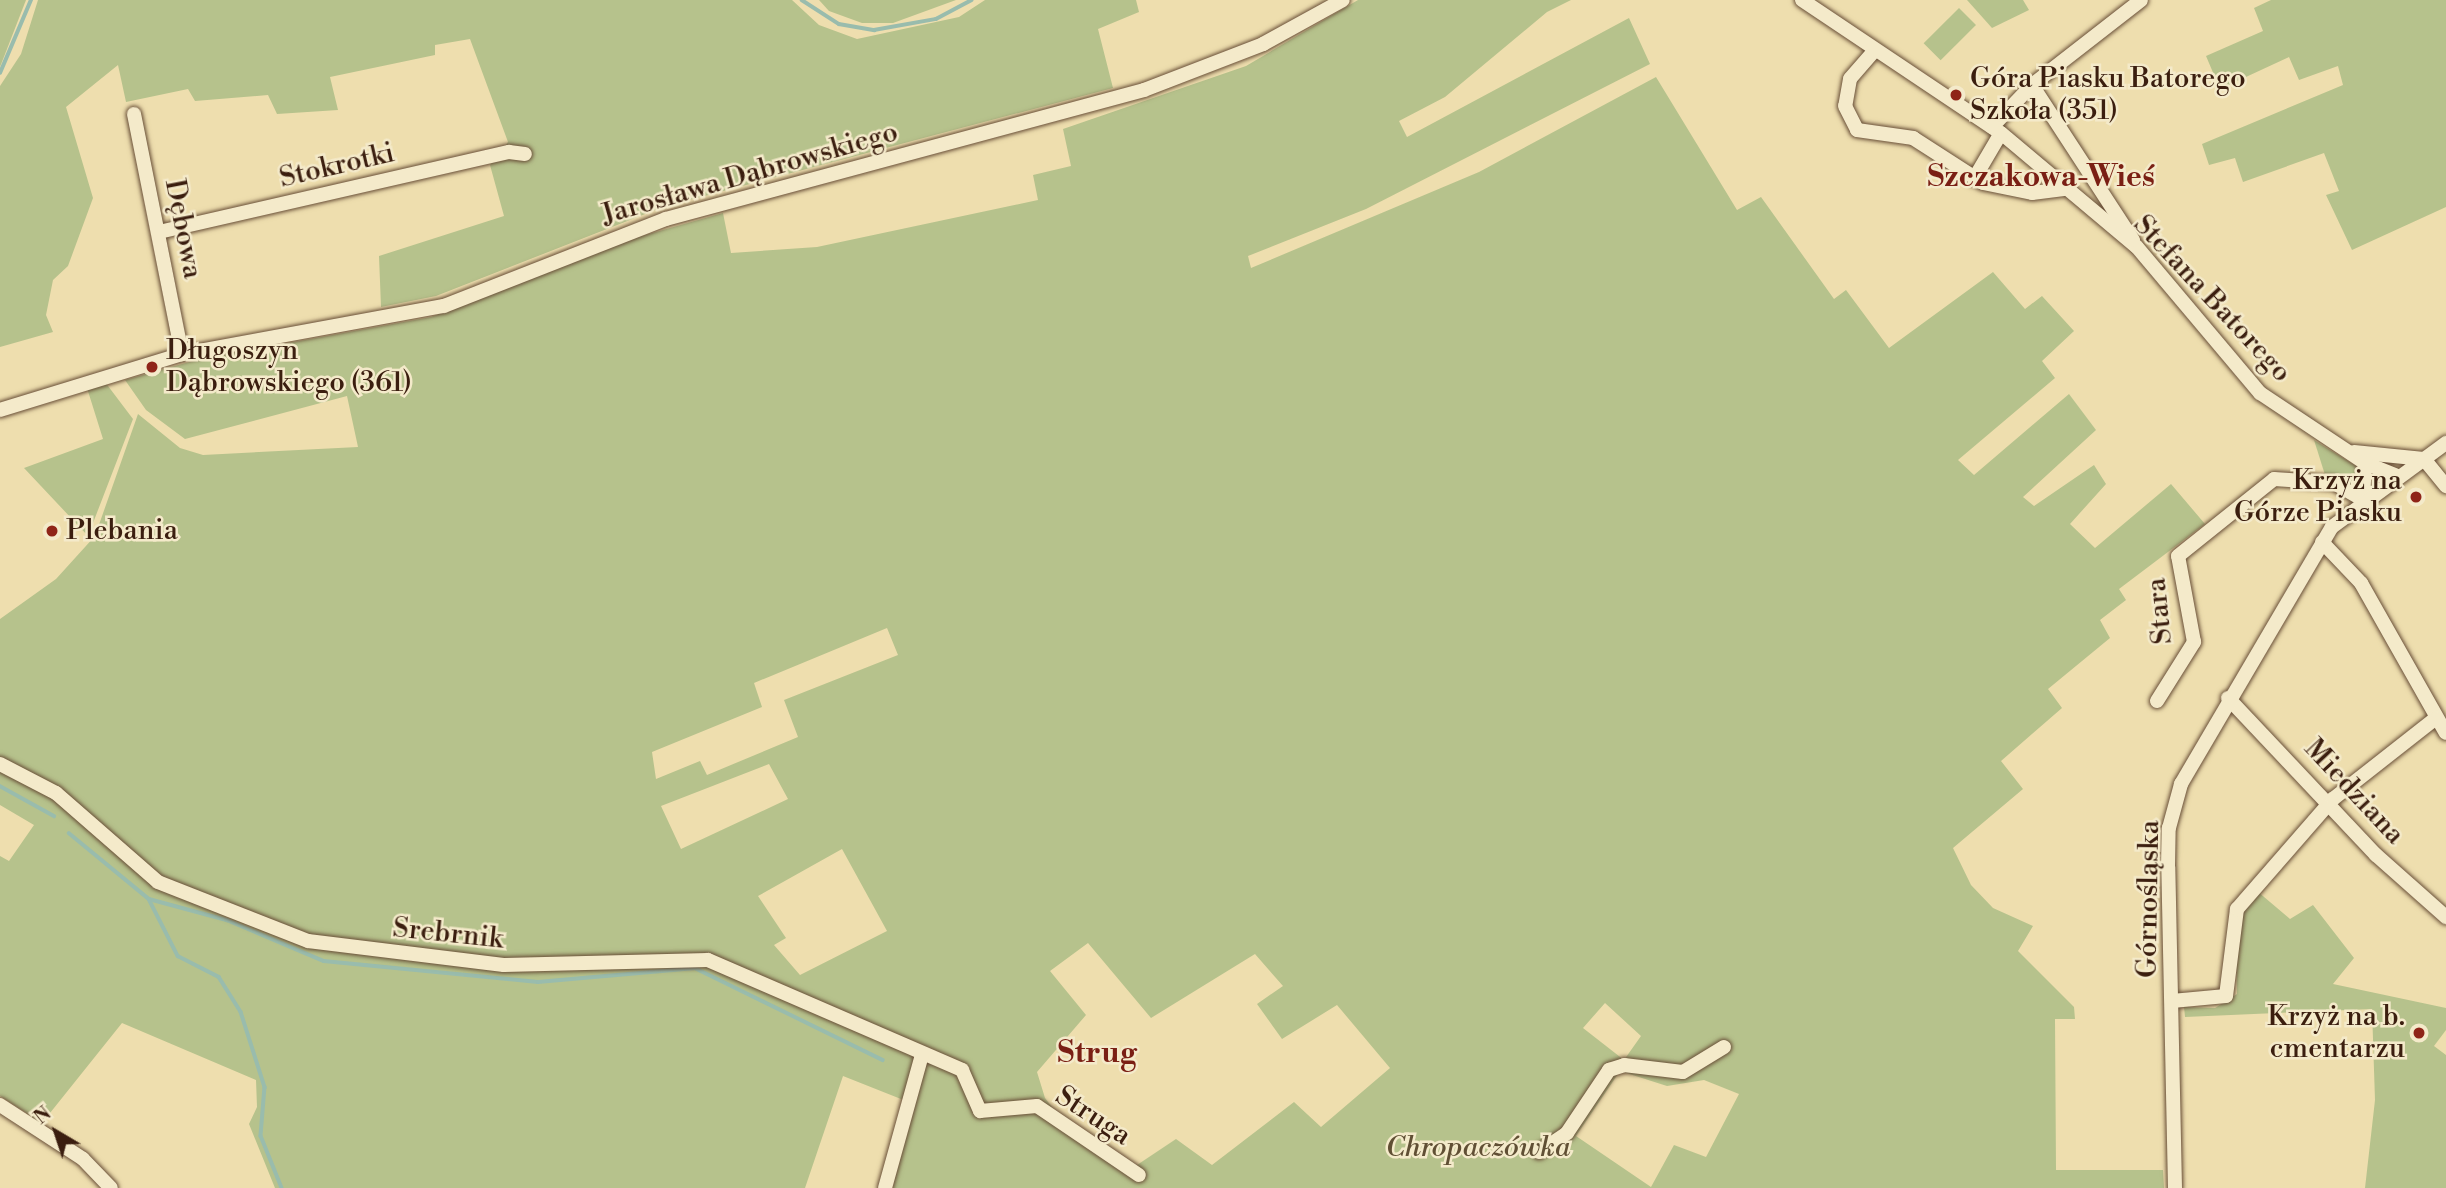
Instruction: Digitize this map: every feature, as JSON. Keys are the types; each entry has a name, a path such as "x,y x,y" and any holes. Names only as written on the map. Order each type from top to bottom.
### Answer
{"street":[{"name":"Jarosława Dąbrowskiego","path":"0,410 182,354 444,306 655,222 1144,90 1263,44 1343,0"},
{"name":"Stefana Batorego","path":"1802,0 1996,130 2137,247 2260,393 2354,452 2365,463 2399,477"},
{"path":"1974,179 1996,130 2032,85 2141,0"},
{"path":"1875,50 1850,79 1847,122 1874,136 1923,142 1974,179 2032,193 2066,189"},
{"path":"2032,85 2137,247"},
{"name":"Dębowa","path":"134,114 182,354"},
{"name":"Stokrotki","path":"159,232 509,152 526,154"},
{"name":"Górnośląska","path":"2175,1188 2169,828 2193,754 2322,542 2363,500 2446,443"},
{"name":"Stefana Batorego","path":"2354,452 2424,459"},
{"path":"2391,457 2399,477"},
{"path":"2424,459 2446,486"},
{"path":"2363,500 2365,463"},
{"name":"Stara","path":"2157,701 2194,642 2178,556 2274,480 2334,483 2363,500"},
{"path":"2322,542 2361,583 2446,733"},
{"name":"Miedziana","path":"2228,698 2330,804 2446,917"},
{"path":"2172,1001 2226,996 2232,917 2330,804 2436,718"},
{"name":"Srebrnik","path":"0,764 56,793 158,882 308,941 531,967 692,957 962,1070"},
{"path":"1539,1152 1567,1133 1609,1070 1624,1065 1683,1072 1724,1047"},
{"path":"885,1188 922,1055"},
{"name":"Struga","path":"962,1070 981,1111 1037,1106 1139,1175"},
{"path":"0,1105 83,1160 111,1188"}],"green space":[{"path":"0,0 26,0 0,67"},
{"path":"38,0 792,0 819,25 857,39 959,17 985,0 1136,0 1139,12 1098,29 1113,88 663,207 436,296 381,307 379,256 504,216 490,165 508,142 470,39 435,45 435,55 330,77 338,110 277,114 268,95 195,101 188,89 126,102 118,65 66,107 93,198 68,266 53,280 46,315 53,332 0,347 0,86 21,54"},
{"path":"819,0 956,0 893,23 862,23 829,11"},
{"name":"Chropaczówka","path":"1358,0 1571,0 1547,12 1445,97 1399,121 1407,137 1629,18 1650,64 1366,209 1248,256 1251,268 1479,172 1656,77 1737,210 1761,197 1834,299 1846,290 1889,348 1993,272 2025,309 2042,296 2074,331 2042,361 2055,378 1958,460 1974,475 2069,394 2096,430 2023,497 2034,506 2094,465 2106,484 2070,524 2095,548 2171,484 2205,524 2119,589 2126,600 2100,620 2110,638 2048,689 2062,708 2001,761 2023,789 1953,848 1971,885 1993,908 2033,926 2018,951 2074,1007 2075,1019 2055,1019 2056,1170 2163,1170 2164,1188 893,1188 906,1101 843,1076 805,1188 275,1188 249,1124 257,1107 256,1080 122,1023 42,1123 0,1096 0,856 9,861 34,825 0,805 0,619 56,579 95,536 138,414 180,448 203,455 358,447 347,396 185,439 146,410 125,380 200,359 431,317 624,241 723,213 731,253 817,247 1038,200 1033,175 1071,166 1063,129 1246,66","holes":["887,628 898,655 784,700 798,737 707,775 700,761 656,779 652,752 762,707 754,683","769,764 788,799 681,849 661,806","842,849 887,931 800,975 774,945 786,938 758,896","1088,943 1151,1018 1255,954 1283,986 1257,1004 1282,1039 1337,1005 1390,1068 1321,1127 1294,1102 1212,1165 1176,1139 1137,1165 1062,1120 1045,1098 1037,1072 1086,1015 1050,971","1605,1003 1641,1036 1624,1060 1583,1028","1620,1071 1667,1086 1704,1080 1739,1094 1706,1157 1674,1145 1651,1187 1576,1136"]},
{"path":"1967,0 2023,0 2029,10 1992,28"},
{"path":"2271,0 2446,0 2446,207 2352,250 2326,195 2339,191 2324,153 2243,182 2235,158 2209,165 2202,144 2343,85 2338,66 2299,80 2289,57 2220,89 2206,56 2263,31 2254,8"},
{"path":"1959,8 1976,25 1941,60 1924,43"},
{"path":"105,382 133,419 88,536 24,468 103,439 87,388"},
{"path":"2314,440 2356,466 2354,488 2326,478"},
{"path":"2257,891 2290,919 2313,905 2354,958 2333,984 2446,1008 2446,1030 2434,1046 2446,1055 2446,1188 2365,1188 2375,1100 2372,1009 2185,1017 2184,1007 2215,1008 2237,994 2235,921"}],"waterway":[{"path":"0,73 31,0"},
{"path":"802,0 839,24 874,30 936,19 971,0"},
{"path":"0,786 54,816"},
{"path":"69,833 149,899 227,920 324,961 538,982 695,968 883,1060"},
{"path":"149,899 178,956 219,977 241,1012 265,1087 261,1136 282,1188"}],"place":[{"name":"Góra Piasku Batorego Szkoła (351)","path":"1956,95"},
{"name":"Długoszyn Dąbrowskiego (361)","path":"152,367"},
{"name":"Krzyż na Górze Piasku","path":"2416,497"},
{"name":"Plebania","path":"52,531"},
{"name":"Krzyż na b. cmentarzu","path":"2419,1033"}],"district":[{"name":"Szczakowa-Wieś","path":"2041,177"},
{"name":"Strug","path":"1097,1053"}]}
